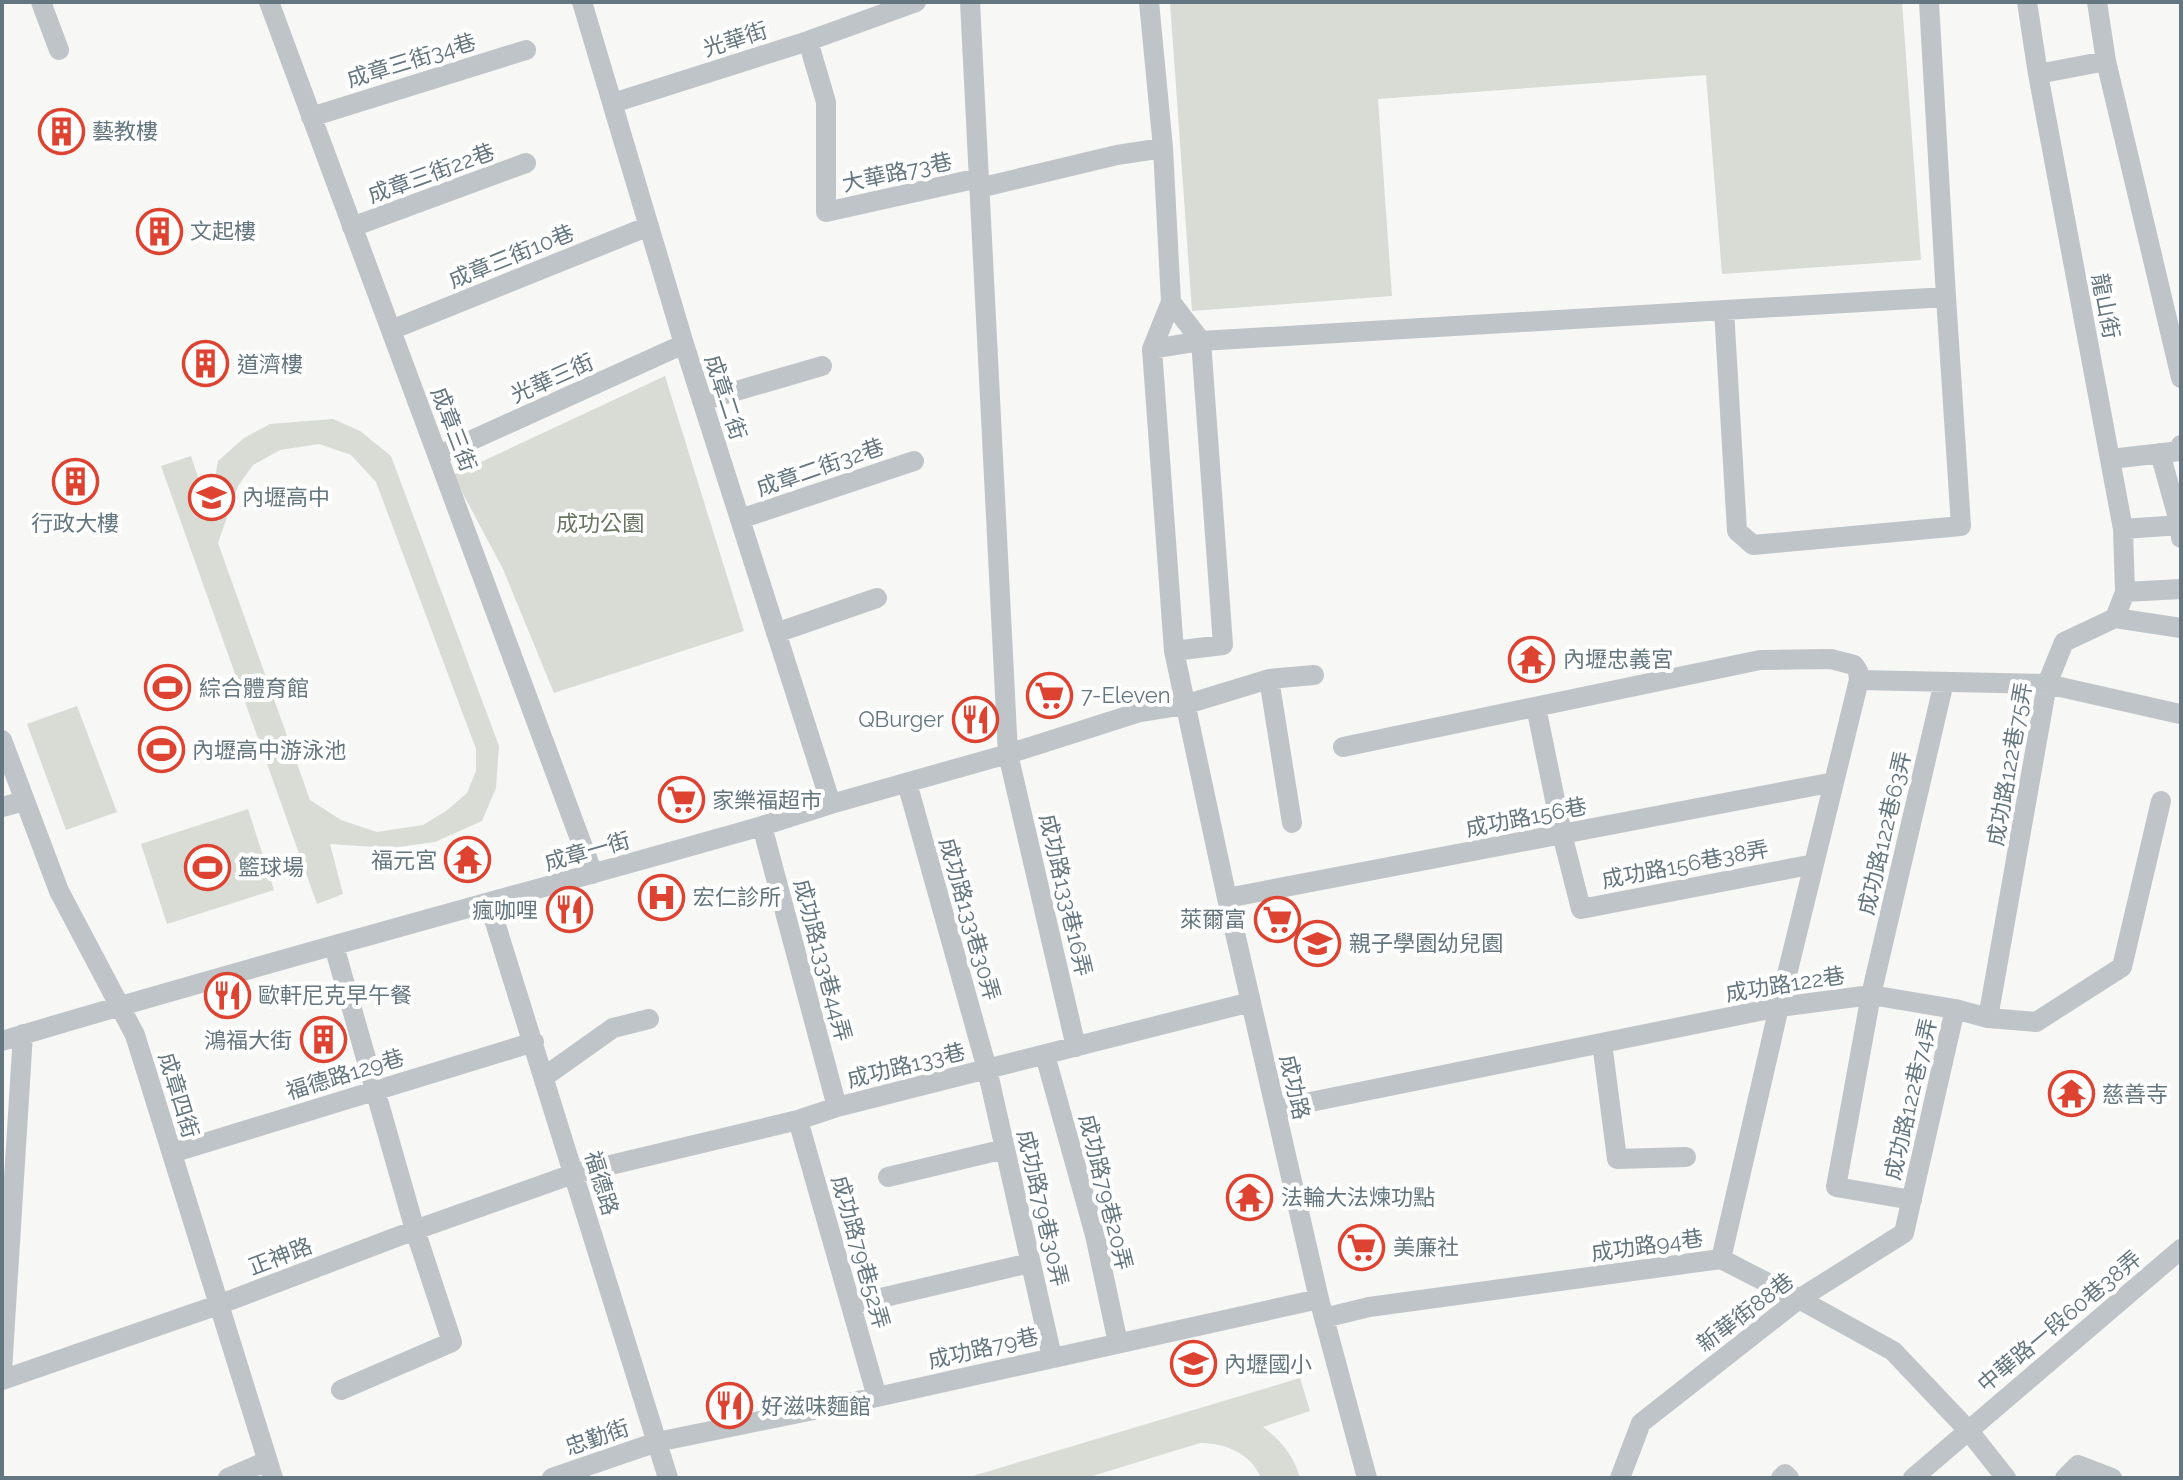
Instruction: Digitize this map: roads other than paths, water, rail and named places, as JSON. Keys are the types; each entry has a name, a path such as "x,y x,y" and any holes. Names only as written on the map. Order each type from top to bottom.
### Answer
{"street":[{"path":"41,2 59,50"},
{"name":"成章二街","path":"582,2 684,344 831,804"},
{"name":"光華街","path":"613,103 808,41 916,2"},
{"name":"成功路133巷16弄","path":"970,2 1008,754 1076,1047"},
{"path":"1149,2 1163,148 1171,302 1152,349"},
{"path":"1724,310 1737,531 1753,545 1961,526 1929,2"},
{"name":"龍山街","path":"2027,2 2123,529 2125,592 2115,618"},
{"path":"2097,2 2106,61 2181,378"},
{"name":"成章三街","path":"271,3 593,874"},
{"name":"大華路73巷","path":"808,41 826,102 826,212 1163,148"},
{"name":"成章三街34巷","path":"311,117 526,50"},
{"path":"2038,74 2106,61"},
{"name":"成章三街22巷","path":"352,227 526,163"},
{"name":"成章三街10巷","path":"391,330 649,226"},
{"path":"1152,349 1201,341 1946,297"},
{"path":"1171,302 1201,341 1223,645 1174,651"},
{"name":"光華三街","path":"439,455 684,344"},
{"name":"成功路","path":"1152,349 1174,651 1184,705 1321,1309 1367,1478"},
{"path":"702,401 822,366"},
{"path":"2111,459 2180,451 2181,445"},
{"path":"2160,453 2181,525 2181,538"},
{"name":"成章二街32巷","path":"740,519 914,461"},
{"path":"2123,529 2181,525"},
{"path":"2125,592 2181,589"},
{"path":"776,633 877,598"},
{"path":"2115,618 2181,628"},
{"name":"成功路122巷75弄","path":"1988,1018 2047,684 2064,642 2115,618"},
{"path":"1343,747 1760,660 1831,659 1854,665 1859,680 2047,684 2180,714"},
{"name":"成章一街","path":"2,1041 118,1005 762,826 1140,712 1184,705 1269,679 1314,675"},
{"path":"1269,679 1292,823"},
{"name":"成功路94巷","path":"1321,1309 1369,1307 1721,1259 1859,680"},
{"name":"成功路122巷63弄","path":"1912,1200 1836,1187 1871,995 1944,682"},
{"name":"成功路156巷38弄","path":"1536,707 1581,909 1814,864"},
{"name":"成章四街","path":"2,740 59,891 135,1035 270,1470"},
{"name":"成功路156巷","path":"1227,898 1834,782"},
{"name":"成功路133巷30弄","path":"907,783 987,1069"},
{"path":"2,807 24,801"},
{"name":"成功路122巷","path":"1276,1109 1779,1007 1871,995 1955,1009 1988,1018 2036,1022 2122,967 2161,801"},
{"name":"成功路133巷44弄","path":"762,826 837,1107"},
{"name":"福德路","path":"489,903 668,1478"},
{"path":"334,946 415,1230 452,1342 341,1390"},
{"name":"成功路133巷","path":"573,1174 798,1120 837,1107 1251,1002"},
{"name":"成功路122巷74弄","path":"1912,1200 1955,1009"},
{"path":"544,1077 613,1028 649,1019"},
{"path":"2,1371 23,1034"},
{"name":"福德路129巷","path":"172,1153 534,1042"},
{"path":"1602,1043 1617,1159 1686,1157"},
{"name":"成功路79巷20弄","path":"1045,1055 1095,1235 1118,1343"},
{"name":"成功路79巷30弄","path":"987,1069 1052,1357"},
{"name":"成功路79巷52弄","path":"798,1120 877,1397"},
{"path":"888,1177 1005,1149"},
{"name":"正神路","path":"2,1380 218,1305 573,1174"},
{"name":"新華街88巷","path":"1620,1478 1641,1423 1799,1299 1904,1233 1912,1200"},
{"name":"中華路一段60巷38弄","path":"1913,1478 2181,1249"},
{"path":"1721,1259 1893,1351 1968,1430 2006,1478"},
{"path":"851,1305 1030,1263"},
{"name":"成功路79巷","path":"657,1442 1118,1343 1321,1309"},
{"name":"忠勤街","path":"552,1478 657,1442"},
{"path":"2065,1478 2078,1465 2112,1478"},
{"path":"228,1478 270,1470"},
{"path":"1781,1478 1785,1474 1789,1478"}],"place":[{"name":"藝教樓","path":"61,131"},
{"name":"文起樓","path":"159,231"},
{"name":"道濟樓","path":"206,364"},
{"name":"行政大樓","path":"75,482"},
{"name":"內壢高中","path":"211,497"},
{"name":"內壢忠義宮","path":"1532,659"},
{"name":"綜合體育館","path":"168,688"},
{"name":"7-Eleven","path":"1050,695"},
{"name":"QBurger","path":"975,719"},
{"name":"內壢高中游泳池","path":"161,750"},
{"name":"家樂福超市","path":"681,800"},
{"name":"福元宮","path":"468,860"},
{"name":"籃球場","path":"207,867"},
{"name":"宏仁診所","path":"662,897"},
{"name":"瘋咖哩","path":"569,910"},
{"name":"萊爾富","path":"1277,919"},
{"name":"親子學園幼兒園","path":"1318,943"},
{"name":"歐軒尼克早午餐","path":"227,995"},
{"name":"鴻福大街","path":"323,1040"},
{"name":"慈善寺","path":"2071,1094"},
{"name":"法輪大法煉功點","path":"1250,1197"},
{"name":"美廉社","path":"1362,1247"},
{"name":"內壢國小","path":"1193,1364"},
{"name":"好滋味麵館","path":"730,1406"}],"park label":[{"name":"成功公園","path":"600,523"}]}
